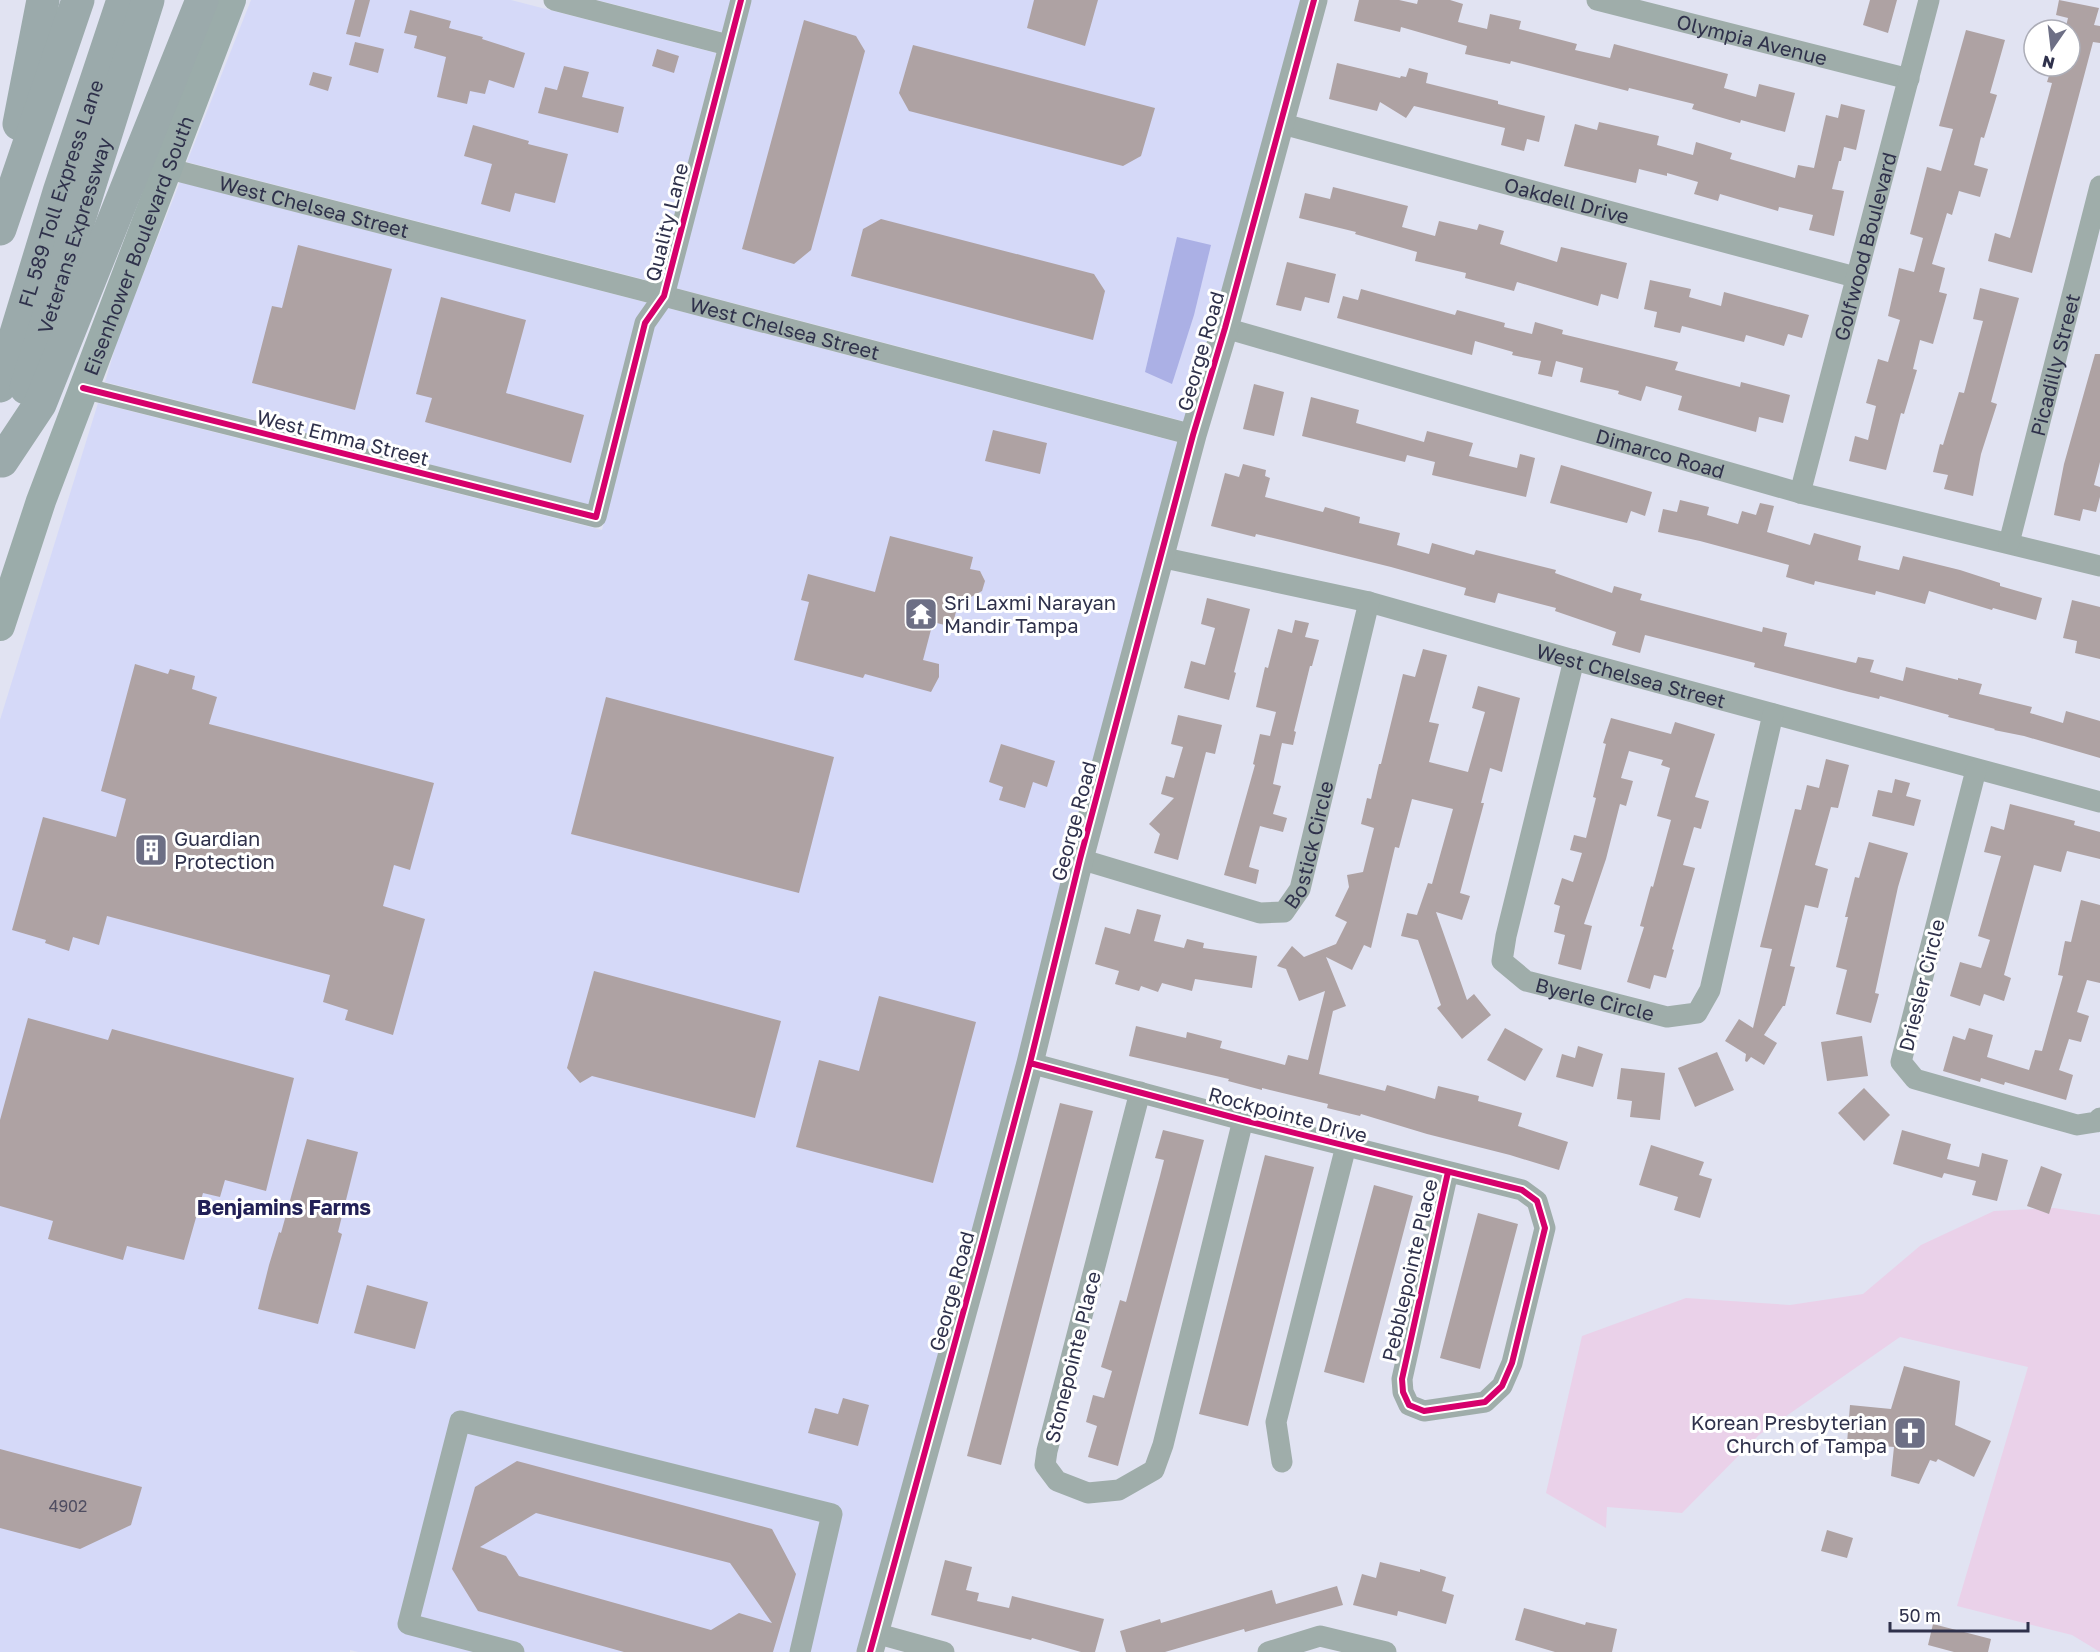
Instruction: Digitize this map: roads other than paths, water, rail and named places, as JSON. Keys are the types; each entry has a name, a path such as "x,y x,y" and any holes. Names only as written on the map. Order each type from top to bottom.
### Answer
{"highway":[{"path":"10,197 22,102 43,0"},
{"path":"0,229 78,0"},
{"name":"FL 589 Toll Express Lane","path":"0,386 59,192 123,0"},
{"name":"Veterans Expressway","path":"1,465 148,0"},
{"path":"1,465 40,404 202,0"}],"main road":[{"name":"Eisenhower Boulevard South","path":"0,626 41,501 231,0"}],"street":[{"path":"554,0 728,45"},
{"name":"Quality Lane","path":"596,517 645,323 664,296 741,0"},
{"name":"George Road","path":"873,1642 1030,1063 1080,859 1160,557 1314,0"},
{"name":"Olympia Avenue","path":"1597,0 1909,79"},
{"name":"Golfwood Boulevard","path":"1800,493 1929,0"},
{"name":"Oakdell Drive","path":"1280,123 1855,277"},
{"name":"West Chelsea Street","path":"166,168 1193,435"},
{"name":"Picadilly Street","path":"2009,543 2100,186"},
{"name":"Dimarco Road","path":"1225,328 1800,493 2100,566"},
{"name":"West Emma Street","path":"83,388 596,517"},
{"name":"West Chelsea Street","path":"1160,557 1369,602 1976,770 2100,802"},
{"name":"Bostick Circle","path":"1080,859 1260,913 1284,912 1300,889 1369,602"},
{"name":"Byerle Circle","path":"1574,660 1506,936 1502,961 1526,981 1667,1017 1697,1014 1710,990 1773,714"},
{"name":"Driesler Circle","path":"1976,770 1901,1062 1915,1079 2077,1125 2096,1122 2100,1118"},
{"name":"Rockpointe Drive","path":"1030,1063 1243,1120 1522,1190 1537,1201"},
{"name":"Stonepointe Place","path":"1140,1092 1045,1465 1057,1481 1088,1493 1119,1490 1154,1470 1163,1445 1243,1120"},
{"path":"1282,1462 1276,1422 1346,1146"},
{"name":"Pebblepointe Place","path":"1448,1172 1402,1379 1403,1392 1409,1405 1424,1411 1485,1402 1502,1386 1512,1363 1545,1228 1537,1201"},
{"path":"514,1652 408,1624 460,1421 832,1514 800,1652"},
{"path":"1268,1652 1320,1636 1386,1652"},
{"path":"873,1642 944,1652"}],"water":[{"path":"1177,237 1211,245 1194,315 1172,384 1145,372"}],"place":[{"name":"Sri Laxmi Narayan Mandir Tampa","path":"921,614"},
{"name":"Guardian Protection","path":"151,850"},
{"name":"Korean Presbyterian Church of Tampa","path":"1910,1433"}],"district":[{"name":"Benjamins Farms","path":"284,1207"}]}
